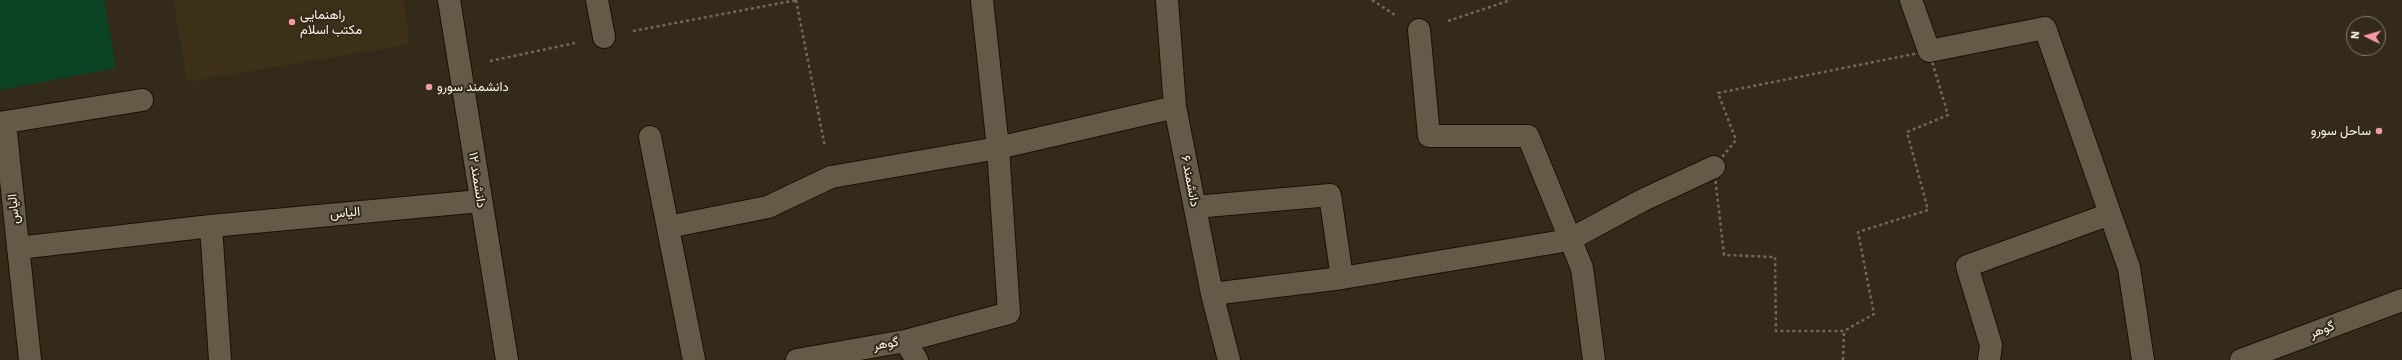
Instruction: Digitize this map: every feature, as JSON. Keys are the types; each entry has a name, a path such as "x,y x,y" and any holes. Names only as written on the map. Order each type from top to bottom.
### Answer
{"street":[{"name":"دانشمند ۱۲","path":"449,0 480,201 507,360"},
{"path":"597,0 604,37"},
{"path":"905,341 1009,313 998,148 982,0"},
{"name":"دانشمند ۶","path":"1167,0 1175,107 1212,294 1228,360"},
{"path":"1911,0 1929,51 2045,28 2129,268 2143,360"},
{"path":"1419,30 1429,136 1528,136 1569,240 1582,268 1594,360"},
{"path":"2,123 142,100"},
{"path":"668,227 768,207 830,177 998,148 1175,107"},
{"name":"الیاس","path":"2,123 18,248 30,360"},
{"path":"650,137 694,360"},
{"path":"1212,294 1342,278 1569,240 1643,200 1714,167"},
{"path":"1194,206 1330,194 1342,278"},
{"name":"الیاس","path":"18,248 211,226 480,201"},
{"path":"1989,360 1991,344 1967,266 2110,214"},
{"path":"211,226 220,360"},
{"name":"گوهر","path":"2241,360 2402,300"},
{"name":"گوهر","path":"797,360 905,341 917,360"}],"path":[{"path":"796,0 830,177"},
{"path":"1929,51 1948,115 1907,132 1928,210 1858,232 1874,314 1844,331 1776,330 1775,257 1724,255 1714,167 1736,140 1718,93 1929,51"},
{"path":"1843,360 1844,331"}],"shaded area":[{"name":"راهنمایی مکتب اسلام","path":"173,0 403,0 410,44 187,82"}],"green space":[{"path":"0,0 104,0 116,68 0,90"}],"place":[{"name":"راهنمایی مکتب اسلام","path":"292,22"},
{"name":"دانشمند سورو","path":"429,87"},
{"name":"ساحل سورو","path":"2379,131"}]}
